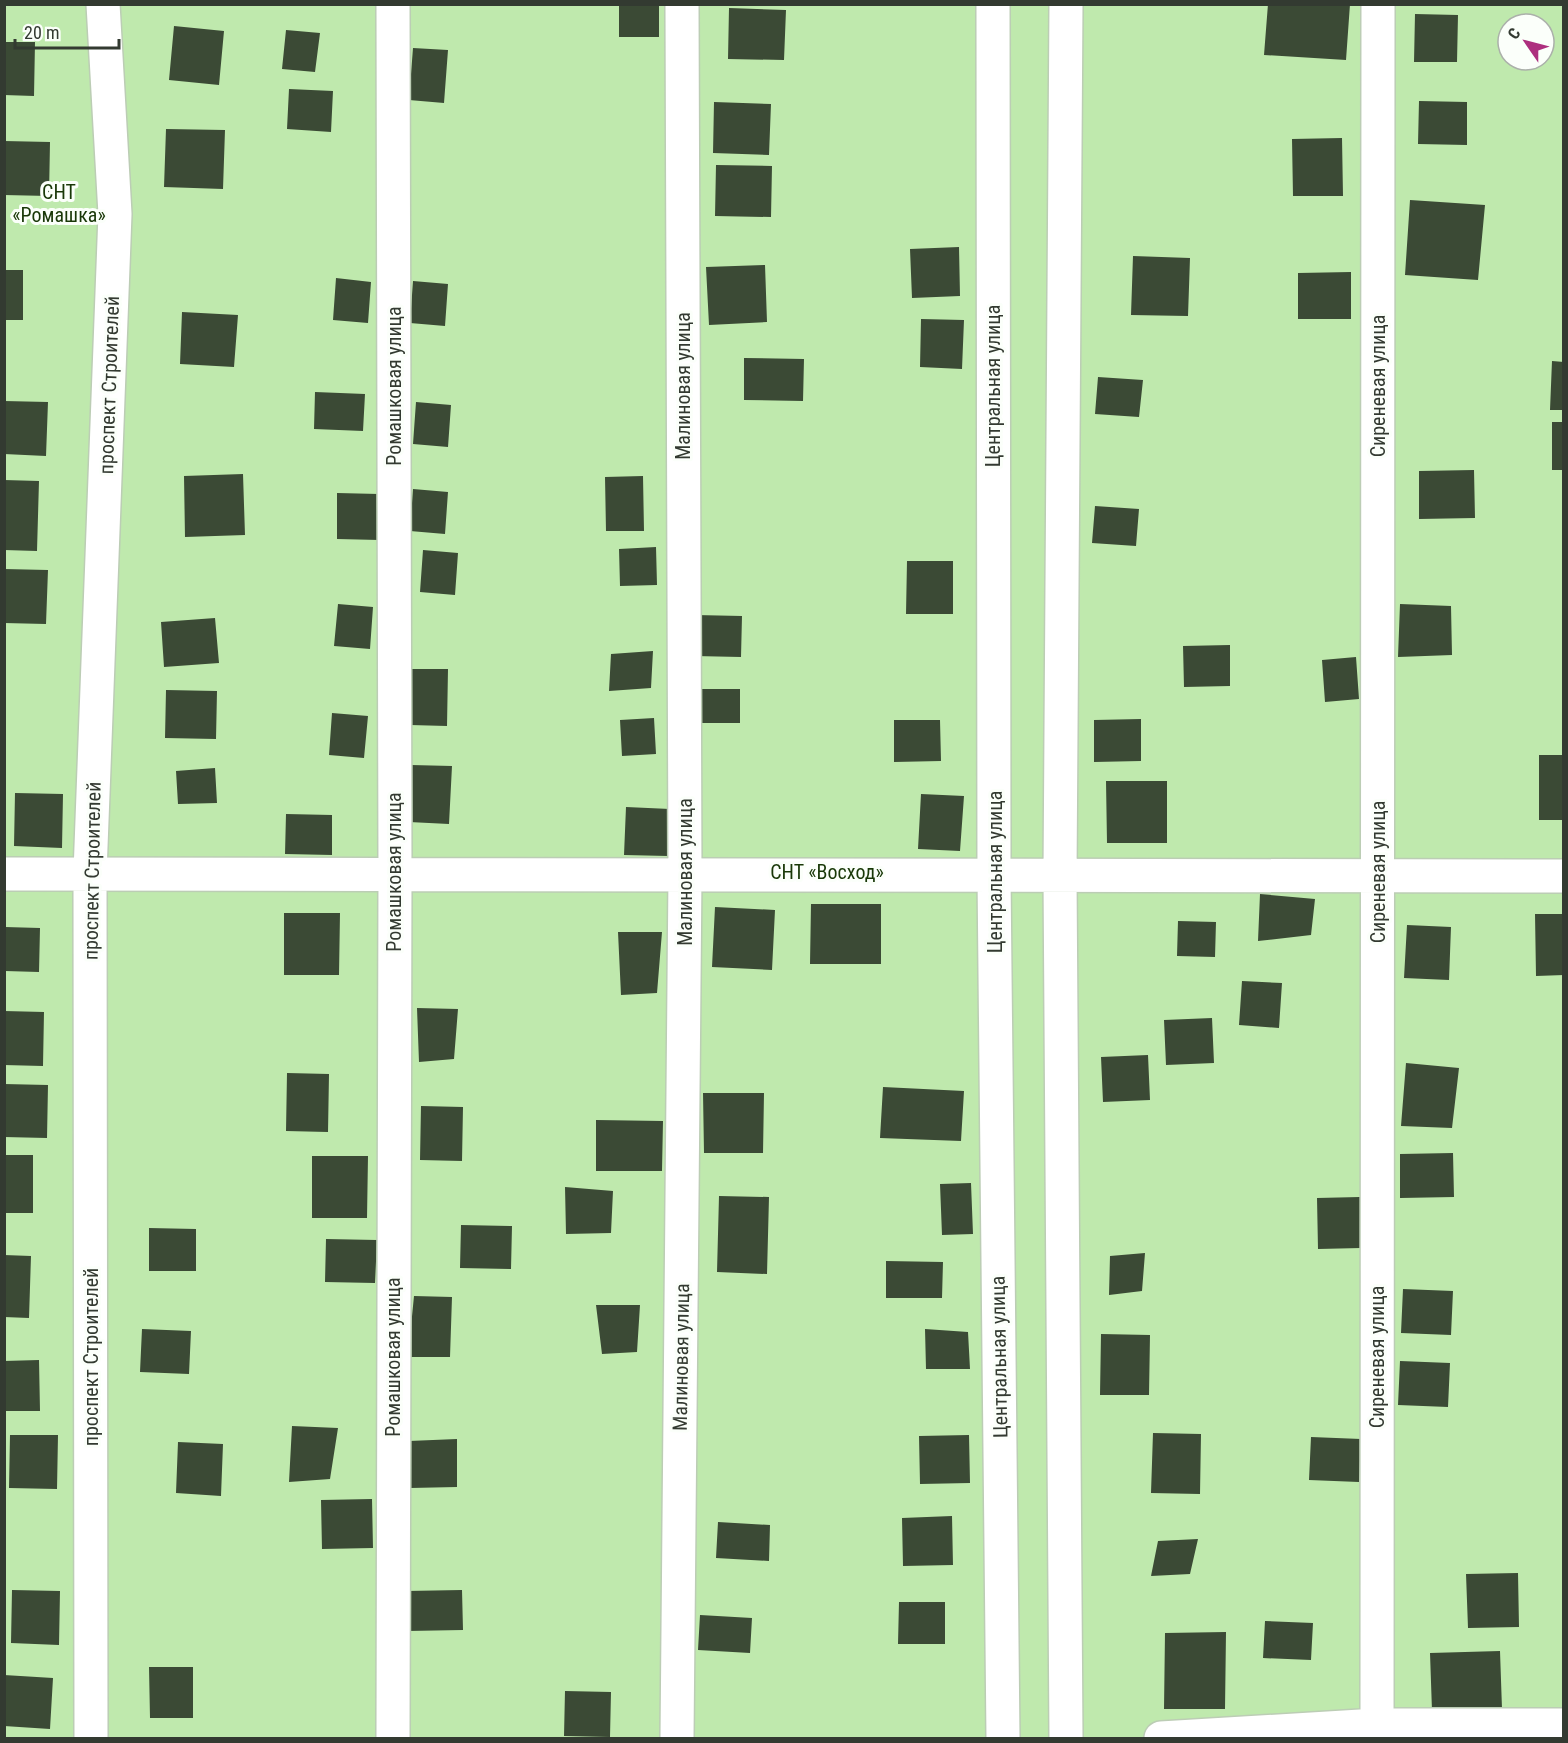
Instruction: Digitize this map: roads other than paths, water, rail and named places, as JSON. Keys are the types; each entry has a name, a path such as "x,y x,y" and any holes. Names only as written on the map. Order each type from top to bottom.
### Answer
{"street":[{"name":"проспект Строителей","path":"91,1738 90,873 115,214 103,4"},
{"name":"Ромашковая улица","path":"393,4 393,1738"},
{"name":"Малиновая улица","path":"677,1738 685,875 682,4"},
{"name":"Центральная улица","path":"993,4 994,876 1003,1738"},
{"path":"1066,4 1060,876 1066,1738"},
{"name":"Сиреневая улица","path":"1377,1732 1378,4"},
{"path":"4,874 1563,876"},
{"path":"1161,1738 1563,1725"}],"park label":[{"name":"СНТ «Ромашка»","path":"59,204"},
{"name":"СНТ «Восход»","path":"827,872"}]}
